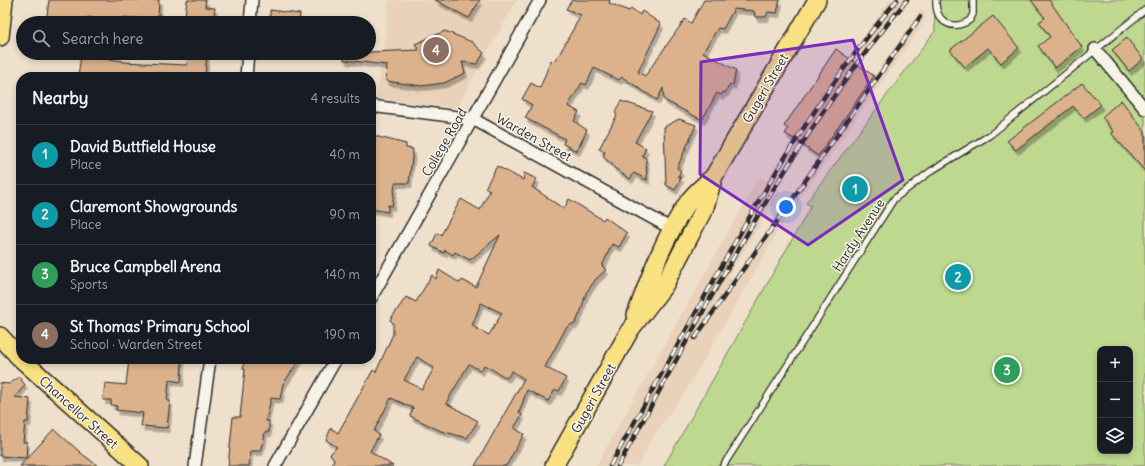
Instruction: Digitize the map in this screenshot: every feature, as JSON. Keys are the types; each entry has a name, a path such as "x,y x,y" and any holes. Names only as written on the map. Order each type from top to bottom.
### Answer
{"main road":[{"path":"0,37 4,0"},
{"name":"Gugeri Street","path":"554,466 630,330 664,286 705,207 714,176 817,0"},
{"name":"Gugeri Street","path":"630,330 648,279 672,229 690,200 714,176"},
{"name":"Chancellor Street","path":"0,336 16,354"},
{"name":"Chancellor Street","path":"0,351 16,356"},
{"name":"Chancellor Street","path":"27,364 140,466"}],"street":[{"path":"251,16 252,0"},
{"name":"College Road","path":"376,289 540,0"},
{"path":"1095,49 1145,109"},
{"path":"246,72 247,60"},
{"name":"Warden Street","path":"376,107 473,119 672,229"},
{"path":"195,466 209,364"},
{"path":"275,466 333,364"}],"lane":[{"path":"936,0 939,17 950,24 958,26 970,20 974,14 973,0"},
{"name":"Hardy Avenue","path":"723,466 894,199 931,171 990,134 1145,10"}],"highlighted area":[{"path":"853,40 903,180 808,245 700,174 701,62"}],"shaded area":[{"path":"389,0 517,0 457,107 450,107 377,99"},
{"path":"890,0 910,0 839,93 777,190 780,192 728,277 733,279 920,10 924,11 924,19 921,27 784,221 686,391 650,441 638,466 596,466 759,177 767,180 810,111"}],"green space":[{"path":"934,0 1145,0 1145,466 664,466 811,206 806,203 935,31"}],"building":[{"path":"49,0 159,0 158,16 47,16"},
{"path":"187,0 206,0 205,7 215,8 214,16 185,16"},
{"path":"435,0 480,0 469,18"},
{"path":"572,0 610,0 609,3 629,11 631,8 640,15 642,11 661,24 638,72 645,76 685,19 691,23 704,0 780,0 777,13 768,12 766,17 755,17 754,11 734,9 723,29 718,28 703,52 736,70 733,85 730,84 725,93 723,92 721,95 717,93 702,120 664,100 663,88 657,100 622,77 619,80 594,68 586,85 582,83 568,106 579,112 574,121 587,130 577,151 563,144 565,139 525,118 532,105 522,99 531,83 540,88 551,60 553,62 560,53 581,15 566,9"},
{"path":"1031,0 1049,0 1082,47 1055,68 1038,46 1050,37 1039,22 1045,18"},
{"path":"270,10 300,14 300,16 270,16"},
{"path":"993,16 1019,48 1001,63 988,48 965,67 950,50"},
{"path":"445,31 472,42 484,53 477,64 462,62 465,73 444,83 422,86 386,81 387,65 344,60 376,60 376,52 419,50 415,44"},
{"path":"1127,38 1143,59 1129,71 1112,50"},
{"path":"836,49 874,76 818,156 804,146 805,145 785,134 788,129 784,126"},
{"path":"80,60 116,60 123,62 187,65 187,60 206,60 205,72 79,72"},
{"path":"1082,83 1101,105 1084,118 1073,106 1016,150 1007,141"},
{"path":"1121,100 1145,132 1145,171 1111,133 1114,132 1102,117"},
{"path":"621,101 652,111 635,142 646,148 642,156 646,158 647,180 634,173 630,179 613,167 612,164 603,157 605,152 599,149 617,115 615,113"},
{"path":"679,119 696,125 677,168 681,171 678,176 681,178 675,190 666,185 664,127"},
{"path":"376,136 406,144 406,148 413,149 409,183 395,183 392,206 388,205 388,212 376,210"},
{"path":"497,166 523,180 524,173 537,179 532,187 564,209 569,199 603,220 605,217 627,233 619,247 612,244 602,266 606,270 596,279 586,293 581,311 575,324 572,324 566,328 545,367 566,378 559,391 555,390 548,401 527,390 519,413 522,415 514,428 524,434 506,466 475,466 524,379 512,371 507,378 484,365 481,371 469,364 446,403 478,421 467,438 441,431 410,416 413,408 391,398 374,431 379,435 370,451 393,466 332,466 334,459 330,454 337,447 326,440 331,428 338,433 373,370 376,372 393,334 393,323 390,320 406,297 416,302 432,275 436,279 439,270 460,283 462,280 476,287 500,235 470,260 455,252 453,255 445,250 444,253 431,246 437,233 441,235 461,199 480,210 490,190 485,188","holes":["481,303 502,313 489,335 472,326","417,357 434,368 422,389 404,380"]},
{"path":"128,364 182,364 181,382 169,380 167,401 170,401 167,428 141,426 143,413 116,410 117,406 111,405 111,400 103,400 105,383 126,385"},
{"path":"244,364 297,364 283,384 280,399 271,398 266,421 269,421 269,432 265,432 260,451 250,451 249,466 228,466 233,417 240,417 245,369 243,369"},
{"path":"19,377 25,385 15,397 30,399 28,422 25,422 23,442 27,442 26,458 0,456 0,383 9,384"},
{"path":"54,429 81,453 98,466 20,466"}],"railway":[{"path":"610,466 745,225 791,147 842,72 897,0"},
{"path":"618,466 717,285 787,167 864,54 907,0"},
{"path":"695,338 920,17"}],"place":[{"name":"St Thomas' Primary School","path":"436,50"},
{"name":"David Buttfield House","path":"855,189"},
{"name":"Claremont Showgrounds","path":"958,277"},
{"name":"Bruce Campbell Arena","path":"1007,370"}]}
